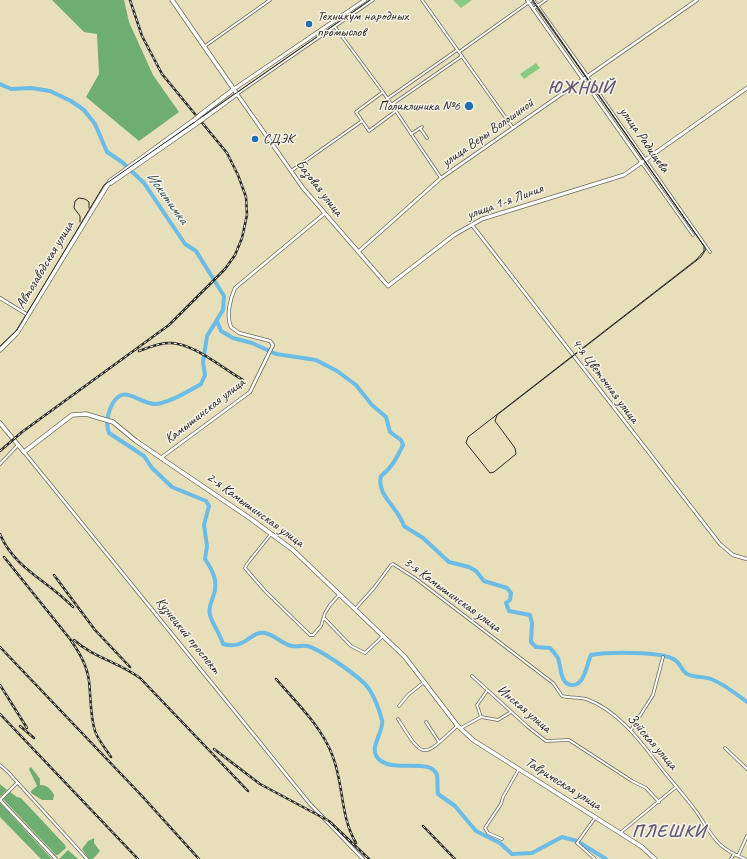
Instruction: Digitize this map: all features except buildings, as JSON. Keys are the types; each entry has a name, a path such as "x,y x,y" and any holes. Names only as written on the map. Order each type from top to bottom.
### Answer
{"main road":[{"name":"Базовая улица","path":"172,0 291,171 324,214 388,286"},
{"path":"202,117 234,89 365,0"},
{"path":"645,159 747,88"},
{"name":"Автозаводская улица","path":"0,350 17,332 106,188 120,174 238,94"},
{"name":"улица 1-я Линия","path":"388,286 454,235 471,224 496,214 624,175 642,163 645,159"},
{"name":"2-я Камышинская улица","path":"24,452 72,415 86,414 114,422 136,441 162,457 272,533 293,550 356,608 406,657 459,727"},
{"name":"Кузнецкий проспект","path":"0,423 24,452"},
{"name":"Таврическая улица","path":"459,727 473,740 620,833 650,853 655,859"}],"street":[{"path":"205,46 270,0"},
{"path":"238,94 373,0"},
{"path":"422,0 513,128"},
{"path":"387,99 528,1 533,0"},
{"name":"улица Радищева","path":"533,0 710,252"},
{"path":"533,9 546,0"},
{"name":"улица Веры Волошиной","path":"358,252 441,178 588,78 697,0"},
{"name":"улица Радищева","path":"528,1 642,163"},
{"path":"335,27 383,92 441,178"},
{"path":"392,105 462,56"},
{"path":"383,92 356,112 362,121 369,131 396,111"},
{"path":"291,171 362,121"},
{"path":"411,134 421,127 427,138"},
{"path":"642,163 693,235"},
{"name":"Камышинская улица","path":"162,457 250,392 272,349 272,343 270,341 239,333 231,327 229,318 231,296 235,288 324,214"},
{"name":"4-я Цветочная улица","path":"471,224 724,549 737,557 747,559"},
{"path":"0,298 28,315"},
{"path":"0,464 18,445"},
{"name":"Кузнецкий проспект","path":"24,452 310,804 363,859"},
{"path":"272,533 245,568 265,592 310,635 316,633 330,605 340,594"},
{"name":"3-я Камышинская улица","path":"356,608 393,564 417,579 508,648"},
{"path":"324,618 351,646 365,653 384,635"},
{"name":"Зейская улица","path":"508,648 553,683 562,696 585,699 617,718 631,730 696,812 713,838 734,854 745,859"},
{"path":"631,730 653,694 663,657"},
{"name":"Инская улица","path":"472,676 487,691 546,741 569,740 632,781 646,788 659,802"},
{"path":"399,706 408,695 424,682"},
{"path":"481,717 477,705 487,691"},
{"path":"398,719 416,747 423,751 429,750 459,727 481,717 498,720 511,712"},
{"path":"426,722 439,742"},
{"path":"725,748 733,753 747,769"},
{"path":"0,766 86,859"},
{"path":"502,839 486,832 486,825 501,804 503,797 519,770"},
{"path":"17,783 0,800 56,859"},
{"path":"620,833 676,787"},
{"path":"595,818 578,843 595,859"},
{"path":"738,856 747,836"},
{"path":"731,859 734,854"}],"green space":[{"path":"52,0 124,0 129,22 153,75 179,112 139,141 86,97 99,74 97,34 84,32"},
{"path":"453,0 472,0 461,8"},
{"path":"536,63 540,68 524,79 520,74"},
{"path":"31,767 40,779 40,785 47,787 52,791 54,795 53,800 42,800 31,793 31,791 37,786 29,769"},
{"path":"0,784 7,790 1,796 0,796"},
{"path":"10,792 21,798 65,845 66,848 58,855 56,855 4,800 3,798"},
{"path":"0,803 52,859 41,859 0,817"},
{"path":"94,838 94,843 100,851 93,859 89,859 82,849 88,841"},
{"path":"68,850 78,859 59,859"}],"waterway":[{"name":"Искитимка","path":"0,84 11,89 31,88 50,91 71,101 84,110 95,124 107,152 122,162 144,183 185,244 196,251 224,296 223,310 207,336 203,362 205,375 201,384 173,399 156,404 125,394 120,396 115,400 110,409 107,424 109,433 144,456 152,468 172,487 206,501 209,506 204,525 207,546 205,559 213,572 215,582 215,592 209,612 212,622 223,644 237,645 255,635 265,633 288,645 313,648 350,671 369,689 380,712 382,725 375,746 377,757 381,761 388,764 421,766 434,770 437,775 438,794 455,806 476,831 500,843 512,854 532,853 562,837 577,841 606,859"},
{"path":"217,321 221,331 233,338 252,343 276,354 316,360 337,371 356,385 372,405 386,417 390,432 401,440 403,445 391,466 381,476 380,483 384,495 401,519 404,526 423,538 449,562 469,567 476,571 484,581 507,588 511,593 510,600 506,603 509,611 530,615 532,623 531,642 536,647 550,648 552,650 558,658 563,679 566,682 573,685 580,682 585,673 591,655 609,653 659,655 675,660 687,674 716,681 747,702"}],"tram line":[{"path":"0,346 17,330 104,185 370,0"},
{"path":"532,0 704,246 704,251 696,260 468,437 466,443 490,473 494,472 516,454 515,448 495,421 497,415 701,257 706,249 533,0"},
{"path":"80,222 80,216 74,208 75,201 79,198 85,199 89,202 89,208"}],"railway":[{"path":"0,451 22,432 169,325 225,269 235,255 242,238 247,215 246,197 238,175 227,153 162,74 142,36 130,0"},
{"path":"139,351 163,344 173,343 186,346 203,354 243,380"},
{"path":"0,534 6,546 14,556 32,574 73,607"},
{"path":"4,557 70,639 79,654 88,675 93,725 96,734 111,757"},
{"path":"54,575 95,630 130,667"},
{"path":"74,640 98,656 124,668 140,678 248,791"},
{"path":"0,647 142,796 199,859"},
{"path":"276,679 316,725 328,746 333,757 339,779 347,822 356,843"},
{"path":"0,685 27,728"},
{"path":"0,714 138,859"},
{"path":"20,726 34,738"},
{"path":"214,749 260,784 329,821 369,859"},
{"path":"423,826 455,859"}],"place":[{"name":"Техникум народных промыслов","path":"309,24"},
{"name":"Поликлиника №6","path":"469,106"},
{"name":"СДЭК","path":"255,139"}],"district":[{"name":"ЮЖНЫЙ","path":"581,88"},
{"name":"ПЛЕШКИ","path":"669,832"}]}
